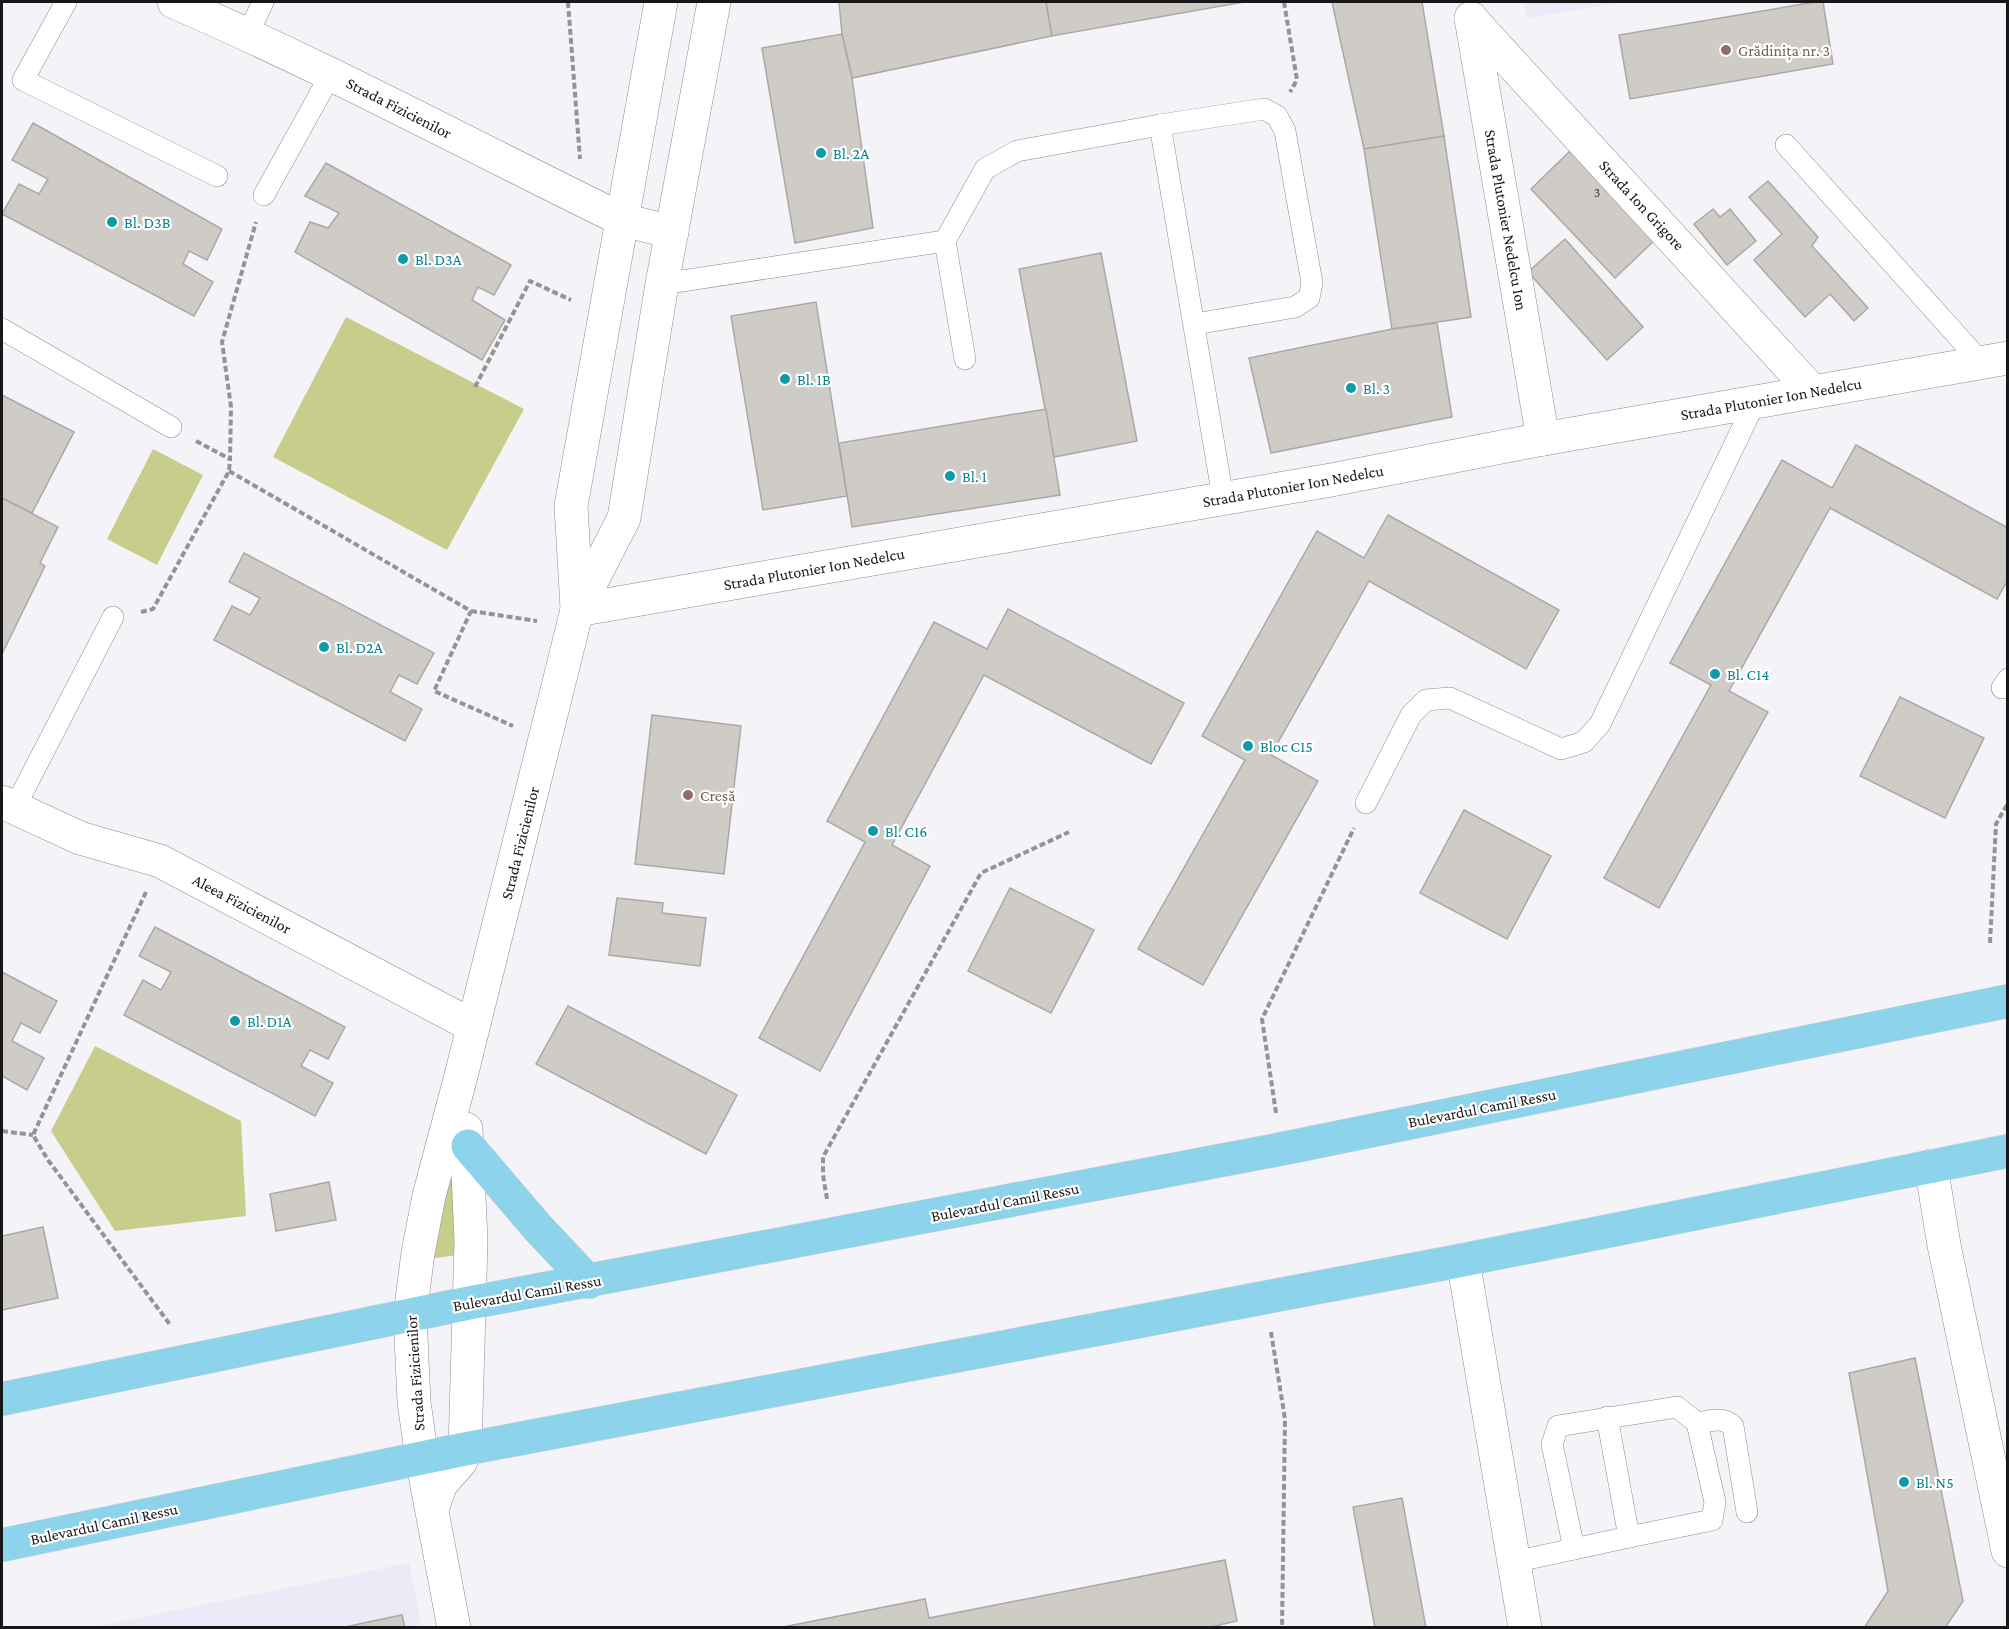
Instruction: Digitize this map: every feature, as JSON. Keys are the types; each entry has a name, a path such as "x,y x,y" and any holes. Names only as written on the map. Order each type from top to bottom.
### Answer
{"main road":[{"name":"Bulevardul Camil Ressu","path":"2,1399 469,1303 1281,1149 2007,1001"},
{"path":"468,1146 538,1228 589,1282"},
{"name":"Bulevardul Camil Ressu","path":"2,1545 465,1449 1463,1260 2007,1151"}],"street":[{"name":"Strada Fizicienilor","path":"174,2 331,74 623,220 672,232"},
{"name":"Strada Fizicienilor","path":"575,618 571,506 661,2"},
{"name":"Strada Fizicienilor","path":"454,1628 422,1459 414,1402 410,1315 418,1253 429,1196 575,618 624,518 662,284 714,2"},
{"name":"Strada Ion Grigore","path":"1469,10 1812,391"},
{"name":"Strada Plutonier Nedelcu Ion","path":"1469,10 1543,439"},
{"name":"Strada Plutonier Ion Nedelcu","path":"575,618 1543,439 1994,360"},
{"name":"Aleea Fizicienilor","path":"8,805 80,838 160,861 473,1026"},
{"name":"Strada Fizicienilor","path":"461,1076 468,1146 471,1241 465,1449"},
{"path":"1930,1166 2007,1551"},
{"path":"1463,1260 1525,1628"},
{"path":"432,1509 441,1484 461,1461 465,1449"}],"lane":[{"path":"66,2 23,80 217,176"},
{"path":"248,34 263,2"},
{"path":"264,195 331,74"},
{"path":"965,359 945,241 985,170 1017,151 1264,109 1277,116 1285,130 1312,283 1309,298 1295,306 1195,324"},
{"path":"1160,125 1223,498"},
{"path":"1786,145 1994,360"},
{"path":"662,284 945,241"},
{"path":"2,329 171,427"},
{"path":"1366,803 1411,715 1426,700 1449,698 1561,749 1584,742 1600,724 1755,402"},
{"path":"8,805 113,617"},
{"path":"1514,1562 1712,1520 1715,1502 1698,1423 1677,1407 1558,1426 1552,1444 1574,1549"},
{"path":"1607,1417 1629,1537"},
{"path":"1698,1423 1717,1419 1728,1421 1733,1426 1747,1512"}],"path":[{"path":"568,2 584,201"},
{"path":"1277,116 1297,80 1284,2"},
{"path":"113,617 153,609 229,471 231,407 222,342 264,195"},
{"path":"475,387 530,281 604,315"},
{"path":"171,427 230,459"},
{"path":"229,471 471,611 575,618"},
{"path":"471,611 434,691 545,740"},
{"path":"1281,1149 1262,1019 1366,803"},
{"path":"1990,943 1996,824 2007,803"},
{"path":"834,1235 822,1175 823,1157 981,873 1069,832"},
{"path":"33,1135 160,861"},
{"path":"2,1131 33,1135"},
{"path":"33,1135 48,1160 171,1326"},
{"path":"1265,1297 1285,1419 1282,1628"}],"shaded area":[{"path":"1524,2 1626,2 1527,18"},
{"path":"409,1563 422,1627 88,1628"}],"green space":[{"path":"346,317 524,409 447,550 273,457"},
{"path":"153,449 203,475 157,565 107,539"},
{"path":"95,1046 241,1121 246,1216 115,1231 51,1131"},
{"path":"455,1123 457,1255 436,1258 430,1254"}],"building":[{"path":"839,2 1046,2 1052,36 852,78 842,34"},
{"path":"1046,2 1244,2 1052,36"},
{"path":"1332,2 1422,2 1444,136 1364,149"},
{"name":"Grădinița nr. 3","path":"1823,2 1833,64 1630,99 1619,35"},
{"name":"Bl. 2A","path":"842,34 852,78 873,228 795,243 762,48"},
{"name":"Bl. D3B","path":"33,123 222,229 207,260 189,251 183,264 213,282 194,316 2,214 19,184 39,194 48,179 12,160"},
{"path":"1444,136 1471,317 1392,329 1364,149"},
{"path":"1572,149 1657,238 1615,278 1531,189"},
{"name":"Bl. D3A","path":"326,163 511,265 494,295 478,287 472,300 505,320 482,360 295,252 310,222 328,228 339,213 305,196"},
{"path":"1768,181 1818,237 1812,246 1868,308 1854,321 1830,294 1805,317 1754,260 1782,234 1749,197"},
{"path":"1713,209 1720,217 1730,209 1756,241 1727,265 1694,224"},
{"path":"1565,239 1643,327 1607,360 1528,272"},
{"path":"1101,253 1137,441 1054,457 1019,269"},
{"name":"Bl. 1B","path":"816,302 847,496 763,510 731,316"},
{"name":"Bl. 3","path":"1437,323 1452,417 1271,453 1249,358 1392,329"},
{"path":"2,395 74,432 32,513 2,498"},
{"name":"Bl. 1","path":"1046,409 1060,495 852,527 839,443"},
{"name":"Bl. C14","path":"1856,445 2008,528 2008,580 1997,599 1830,508 1729,691 1768,712 1659,908 1604,878 1711,685 1670,663 1782,460 1832,488"},
{"path":"2,498 58,527 40,563 45,566 2,654"},
{"name":"Bloc C15","path":"1388,515 1559,610 1526,669 1369,581 1271,755 1318,781 1203,985 1138,949 1245,760 1202,736 1317,531 1364,558"},
{"name":"Bl. D2A","path":"244,553 434,653 417,684 399,675 390,692 422,709 405,741 214,640 232,606 250,615 260,598 229,582"},
{"name":"Bl. C16","path":"1008,609 1184,703 1151,764 984,675 892,845 930,866 820,1071 759,1038 865,842 827,821 934,622 987,649"},
{"path":"1900,697 1984,738 1945,818 1860,776"},
{"name":"Creșă","path":"652,715 741,726 724,874 635,864"},
{"path":"1464,810 1551,856 1507,939 1420,893"},
{"path":"1010,888 1094,930 1051,1013 968,971"},
{"path":"617,898 663,903 662,913 706,918 700,966 609,955"},
{"name":"Bl. D1A","path":"155,927 345,1027 328,1059 310,1050 301,1066 333,1083 315,1116 124,1015 143,980 161,990 171,972 139,956"},
{"path":"2,972 57,1001 40,1033 21,1023 12,1041 44,1058 27,1090 2,1076"},
{"path":"568,1006 737,1095 706,1154 536,1064"},
{"path":"329,1182 336,1220 276,1231 270,1194"},
{"path":"43,1227 58,1298 2,1310 2,1236"},
{"name":"Bl. N5","path":"1915,1358 1963,1601 1945,1628 1864,1628 1888,1591 1849,1373"},
{"path":"1402,1498 1426,1628 1375,1628 1353,1507"},
{"path":"1225,1560 1237,1621 1206,1628 778,1628 925,1599 929,1618"},
{"path":"402,1615 405,1628 340,1628"}],"place":[{"name":"Grădinița nr. 3","path":"1726,50"},
{"name":"Bl. 2A","path":"821,153"},
{"name":"Bl. D3B","path":"112,222"},
{"name":"Bl. D3A","path":"403,259"},
{"name":"Bl. 1B","path":"785,379"},
{"name":"Bl. 3","path":"1351,388"},
{"name":"Bl. 1","path":"950,476"},
{"name":"Bl. D2A","path":"324,647"},
{"name":"Bl. C14","path":"1715,674"},
{"name":"Bloc C15","path":"1248,746"},
{"name":"Creșă","path":"688,795"},
{"name":"Bl. C16","path":"873,831"},
{"name":"Bl. D1A","path":"235,1021"},
{"name":"Bl. N5","path":"1904,1482"}]}
